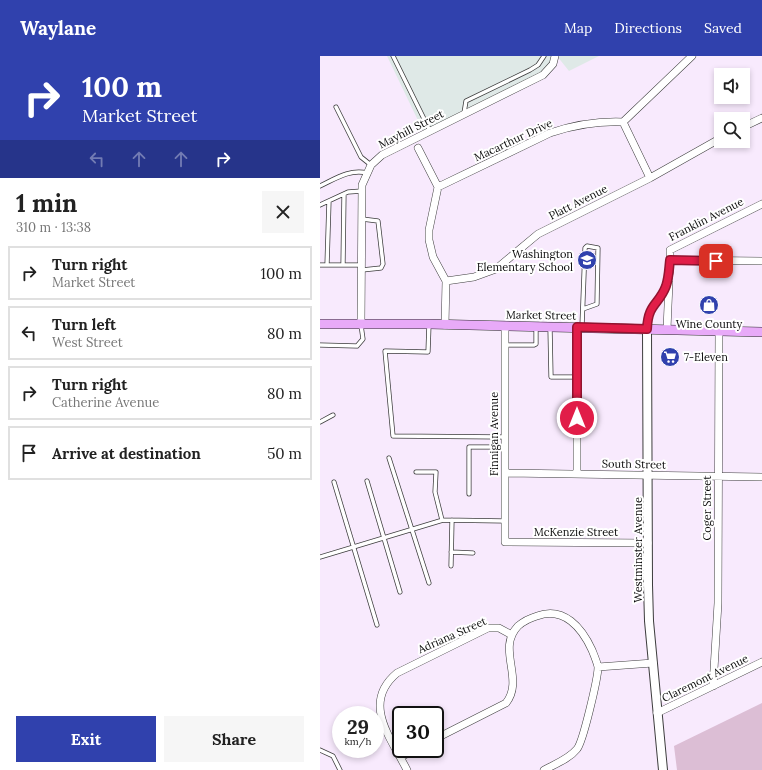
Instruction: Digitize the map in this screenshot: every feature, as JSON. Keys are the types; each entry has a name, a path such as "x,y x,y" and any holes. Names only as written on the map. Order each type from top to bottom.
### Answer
{"main road":[{"name":"Market Street","path":"320,324 429,324 762,332"}],"street":[{"path":"547,72 556,56"},
{"path":"650,178 623,122 689,57"},
{"name":"Mayhill Street","path":"361,324 362,191 364,178 371,165 382,155 547,72"},
{"path":"750,124 762,118"},
{"name":"Macarthur Drive","path":"438,187 555,132 581,124 623,122"},
{"name":"Platt Avenue","path":"446,281 474,277 496,269 538,234 650,178 714,142"},
{"path":"418,148 438,187 429,230 429,240 433,257 446,281 445,325"},
{"name":"Franklin Avenue","path":"670,260 670,250 762,204"},
{"path":"667,329 670,260 762,262"},
{"path":"647,329 650,311 664,291 669,276"},
{"name":"Finnigan Avenue","path":"505,326 505,542"},
{"path":"577,474 577,377 579,327"},
{"name":"Westminster Avenue","path":"647,329 649,606 662,770"},
{"name":"Coger Street","path":"713,686 718,603 719,331"},
{"name":"South Street","path":"505,472 762,477"},
{"name":"McKenzie Street","path":"505,542 648,543"},
{"path":"444,734 503,705 510,698 514,686 509,650 512,635 518,626 531,618 547,613 561,615 574,623 584,634 598,667 581,744 571,755 544,770"},
{"name":"Adriana Street","path":"392,739 380,714 380,698 382,691 391,678 397,673 488,628 500,628 512,635"},
{"name":"Claremont Avenue","path":"657,713 762,662"},
{"path":"598,667 653,663"},
{"name":"Adriana Street","path":"401,758 407,770"}],"lane":[{"path":"393,56 430,131"},
{"path":"464,114 464,105 466,101 530,70 538,64 544,56"},
{"path":"538,64 547,72"},
{"path":"336,107 361,157 371,165"},
{"path":"320,186 345,174 357,171 367,173"},
{"path":"320,205 344,194 362,191"},
{"path":"343,265 344,194"},
{"path":"327,265 329,201"},
{"path":"320,265 381,268 383,264 378,221 362,219"},
{"path":"579,327 583,309 585,248 592,246 598,248 599,256 597,304 583,309"},
{"path":"320,345 357,346 363,339 361,324"},
{"path":"429,324 428,352 385,351 393,436 506,437"},
{"path":"505,345 536,344 536,327"},
{"path":"550,327 552,377 577,377"},
{"path":"320,422 333,415"},
{"path":"469,494 469,447 505,447"},
{"path":"389,458 429,583"},
{"path":"416,472 436,472 435,492 442,520"},
{"path":"366,481 400,592"},
{"path":"334,482 377,625"},
{"path":"320,557 442,520 505,521"},
{"path":"451,566 452,520"},
{"path":"451,552 473,553"},
{"path":"320,750 333,756 340,770"}],"shaded area":[{"path":"387,56 557,56 545,74 425,135"},
{"path":"557,56 599,56 569,71"},
{"path":"762,703 762,770 677,770 674,746"}],"place":[{"name":"Washington Elementary School","path":"587,260"},
{"name":"Wine County","path":"709,305"},
{"name":"7-Eleven","path":"670,357"}],"route":[{"path":"577,418 577,327 647,329 648,318 653,304 666,287 669,276 670,260 716,261"}]}
